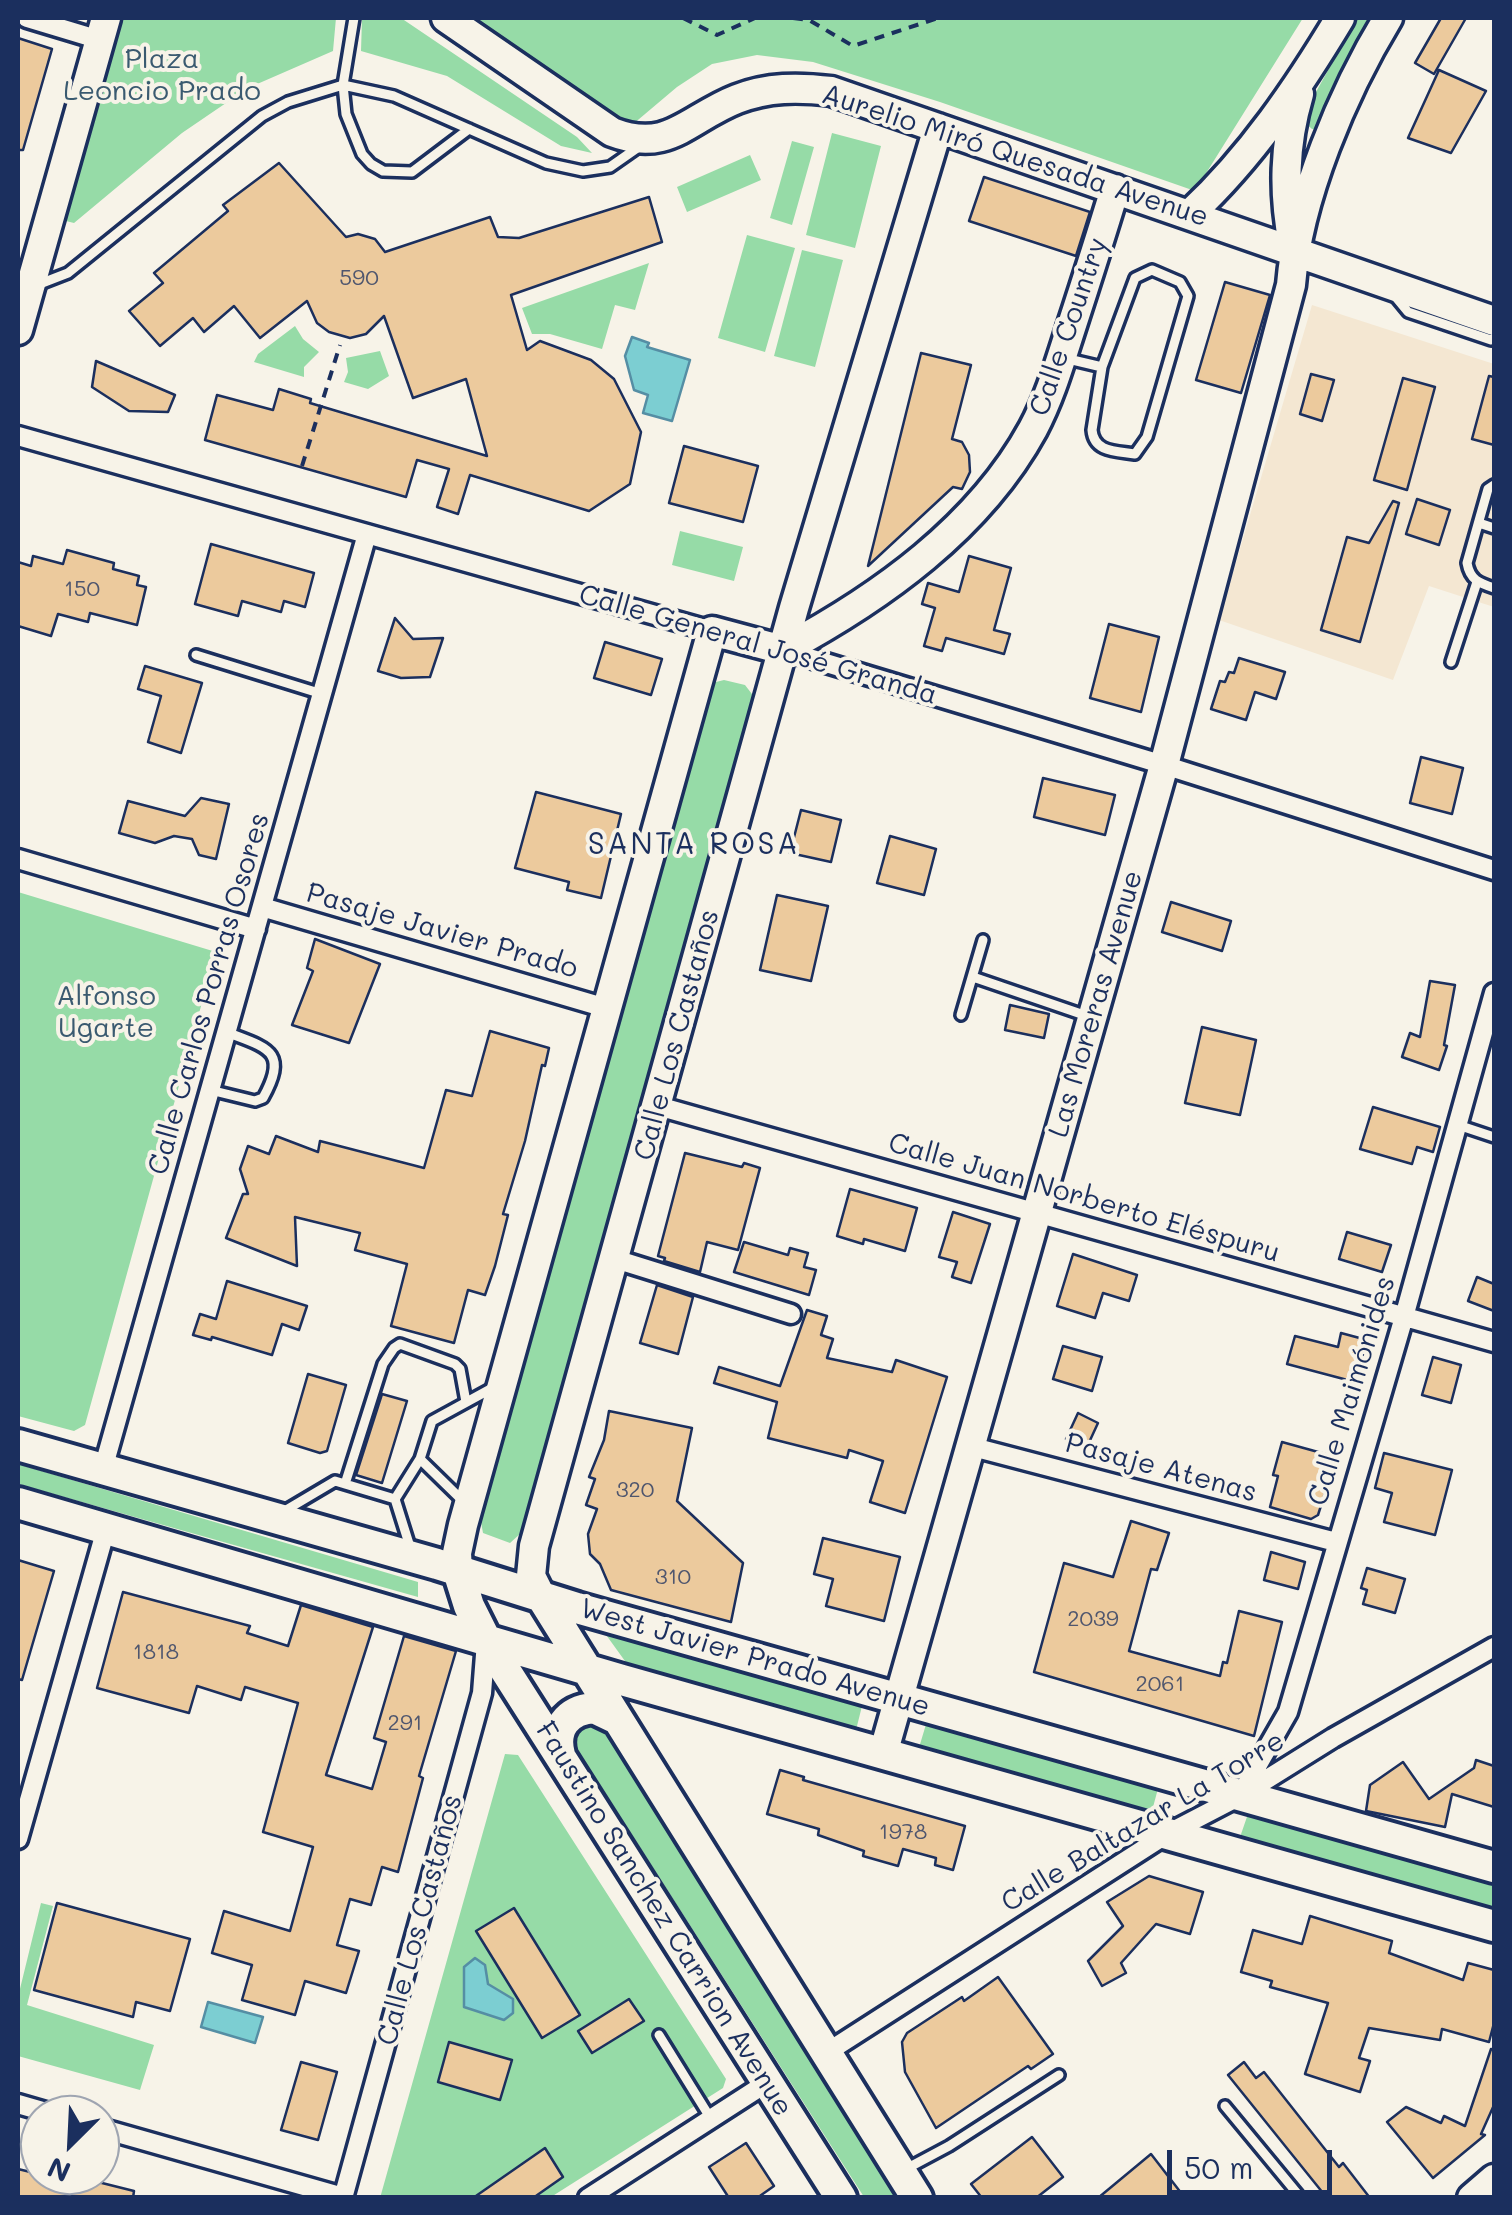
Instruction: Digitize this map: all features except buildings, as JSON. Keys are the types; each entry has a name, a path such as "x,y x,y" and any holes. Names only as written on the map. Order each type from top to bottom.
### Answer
{"main road":[{"name":"West Javier Prado Avenue","path":"18,1444 1494,1868"},
{"path":"18,1503 486,1640"},
{"name":"Faustino Sanchez Carrion Avenue","path":"458,1571 486,1640 841,2198"},
{"path":"541,1596 909,2185"},
{"name":"West Javier Prado Avenue","path":"486,1640 1494,1926"},
{"path":"560,1755 558,1733 570,1715 594,1708 617,1719"}],"street":[{"path":"18,330 24,287 103,28 26,18"},
{"path":"446,18 612,132 649,140"},
{"path":"1191,214 1224,183 1304,80 1340,18"},
{"path":"1294,250 1337,124 1372,44 1388,18"},
{"path":"1294,250 1286,195 1290,125 1304,80"},
{"name":"Aurelio Miró Quesada Avenue","path":"649,140 681,131 733,100 778,88 831,92 1494,321"},
{"path":"1290,125 1300,135 1314,138 1327,134 1337,124"},
{"name":"Calle Los Castaños","path":"541,1596 531,1576 534,1546 782,650 938,128"},
{"name":"Calle Country","path":"782,650 888,584 958,526 996,484 1032,430 1062,357 1116,189"},
{"name":"Las Moreras Avenue","path":"883,1754 1164,764 1291,286 1294,250"},
{"name":"Calle General José Granda","path":"18,436 782,650 1164,764 1494,870"},
{"name":"Calle Carlos Porras Osores","path":"103,1469 367,534"},
{"path":"458,1571 457,1554 502,1382 712,631"},
{"path":"18,859 256,929"},
{"name":"Pasaje Javier Prado","path":"262,907 606,1008"},
{"name":"Calle Maimónides","path":"1240,1796 1288,1712 1494,993"},
{"name":"Calle Juan Norberto Eléspuru","path":"658,1106 1494,1342"},
{"path":"615,1258 792,1314"},
{"name":"Pasaje Atenas","path":"972,1447 1336,1542"},
{"path":"18,1839 106,1528"},
{"name":"Calle Los Castaños","path":"343,2198 482,1693 486,1640"},
{"name":"Calle Baltazar La Torre","path":"826,2053 1167,1834 1240,1796 1494,1647"},
{"path":"588,2198 768,2082"},
{"path":"120,2134 343,2198"},
{"path":"1472,2198 1494,2179"}],"lane":[{"path":"354,18 343,85 346,114 362,154 384,171 412,172 469,129"},
{"path":"24,287 68,273 262,116 288,102 343,85 394,96 546,163 583,171 610,167 649,140"},
{"path":"1152,270 1180,282 1188,296 1147,438 1135,454 1104,450 1093,438 1102,367 1135,278 1152,270"},
{"path":"1382,282 1408,312 1494,338"},
{"path":"1062,357 1102,367"},
{"path":"1494,485 1488,490 1468,563 1469,573 1477,582 1494,588"},
{"path":"1479,523 1494,528"},
{"path":"1451,662 1477,582"},
{"path":"196,655 322,694"},
{"path":"961,1015 984,940"},
{"path":"973,977 1092,1018"},
{"path":"210,1090 255,1101 264,1098 276,1073 273,1054 266,1047 226,1032"},
{"path":"1458,1125 1494,1138"},
{"path":"346,1484 383,1364 394,1348 400,1344 455,1364 460,1369 466,1402"},
{"path":"395,1498 420,1459 432,1421 502,1382"},
{"path":"420,1459 469,1506"},
{"path":"274,1518 334,1480 395,1498"},
{"path":"395,1498 414,1558"},
{"path":"659,2035 710,2120"},
{"path":"909,2185 949,2146 1059,2075"},
{"path":"1225,2106 1301,2198"}],"path":[{"path":"683,18 717,35 755,18"},
{"path":"794,18 809,20 854,46 938,18"},
{"path":"302,466 340,345"}],"shaded area":[{"path":"1312,305 1494,364 1494,607 1429,586 1393,680 1219,620"}],"green space":[{"name":"Plaza Leoncio Prado","path":"119,18 336,18 333,51 248,88 182,133 74,223 62,220"},
{"path":"362,18 401,18 577,137 592,153 561,146 447,76 361,51"},
{"path":"475,18 1303,18 1195,191 813,62 757,55 712,64 632,125"},
{"path":"1357,18 1376,18 1325,130 1312,129 1304,122 1306,110"},
{"path":"832,133 881,146 855,248 806,235"},
{"path":"792,141 814,147 792,225 770,218"},
{"path":"750,155 761,180 687,212 677,187"},
{"path":"747,235 795,248 765,352 718,338"},
{"path":"802,250 843,260 815,367 774,356"},
{"path":"649,263 635,310 615,305 602,349 550,334 532,334 522,308"},
{"path":"295,326 319,352 304,367 304,377 254,362 258,354"},
{"path":"380,351 389,376 368,389 344,382 348,372 346,358"},
{"path":"680,531 743,547 734,581 672,565"},
{"path":"724,680 745,685 755,698 521,1533 510,1543 483,1533 481,1522 712,683"},
{"name":"Alfonso Ugarte","path":"18,892 216,952 85,1425 74,1431 18,1416"},
{"path":"18,1464 418,1582 418,1597 18,1484"},
{"path":"604,1632 863,1702 854,1738 630,1668"},
{"path":"578,1720 605,1725 902,2197 864,2197 577,1749 571,1735"},
{"path":"927,1721 1160,1781 1152,1811 918,1751"},
{"path":"505,1754 518,1755 726,2079 723,2088 551,2197 380,2198"},
{"path":"1249,1811 1494,1881 1494,1912 1239,1840"},
{"path":"41,1903 53,1906 27,2005 154,2045 140,2090 18,2056 18,1997"}],"water":[{"path":"632,337 649,343 647,347 690,360 672,421 643,413 648,395 634,390 625,356"},
{"path":"475,1958 485,1965 488,1984 513,1999 513,2013 504,2020 464,2007 464,1967"},
{"path":"208,2002 263,2017 255,2043 201,2027"}],"district":[{"name":"SANTA ROSA","path":"694,845"}]}
